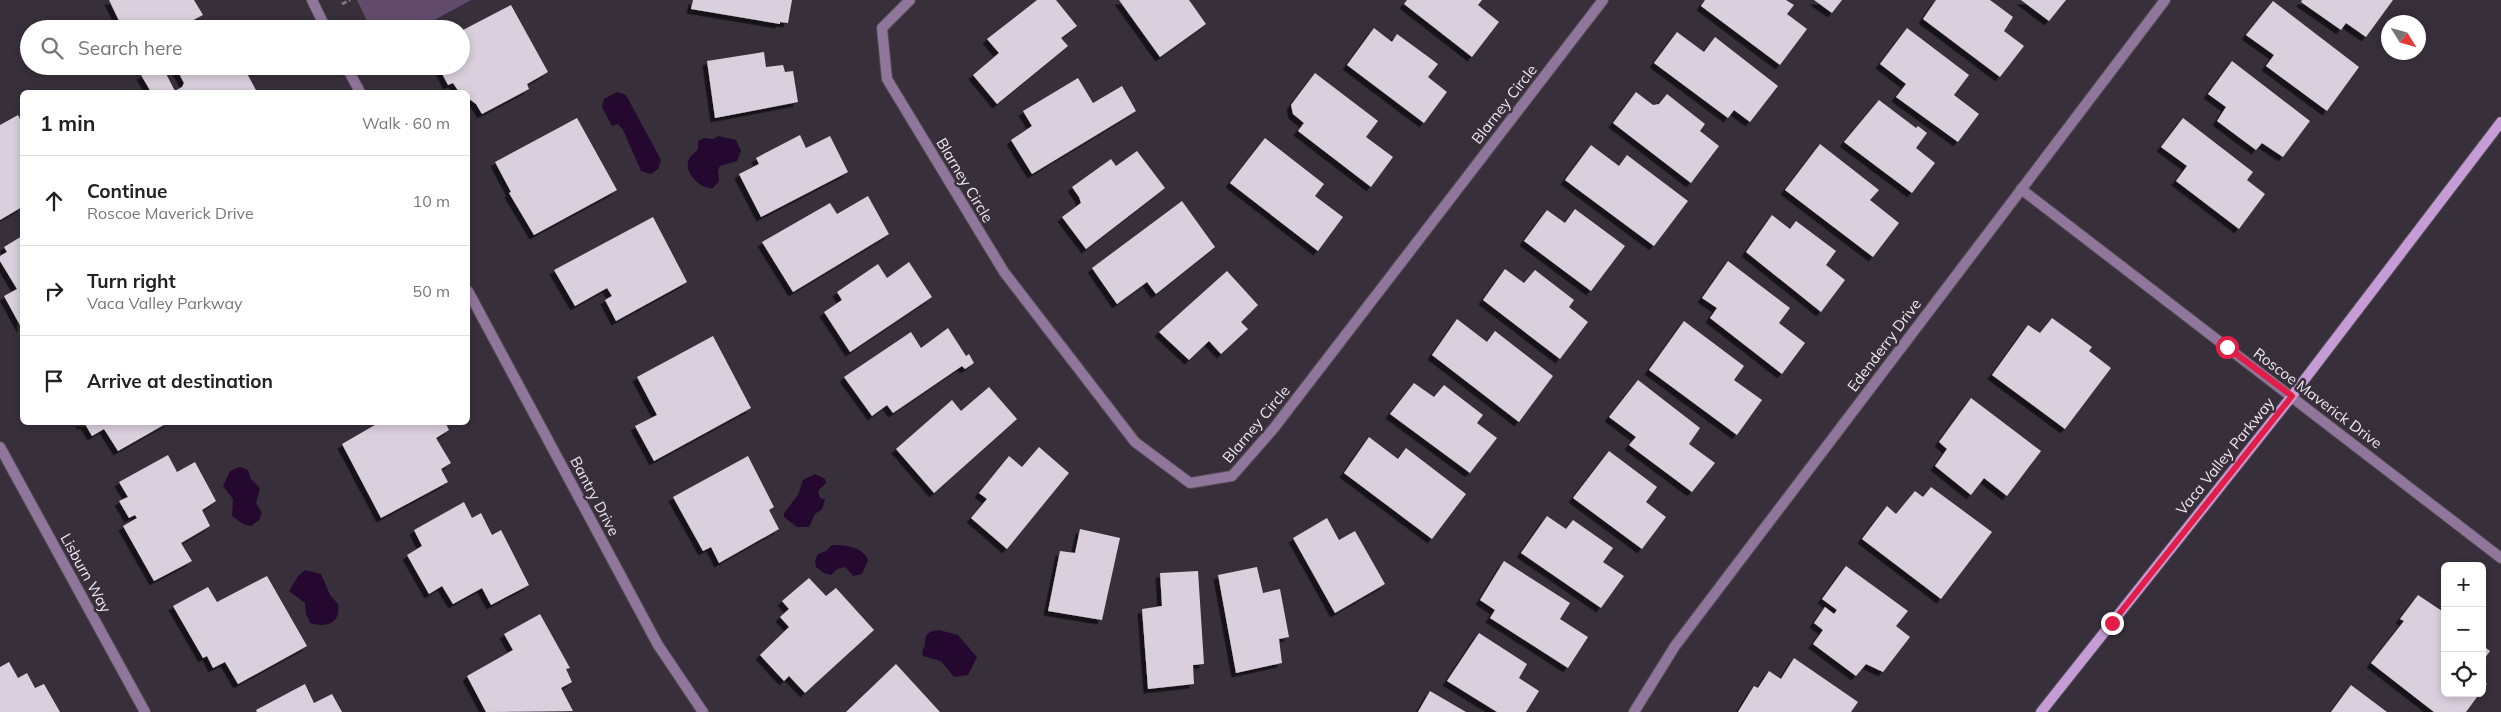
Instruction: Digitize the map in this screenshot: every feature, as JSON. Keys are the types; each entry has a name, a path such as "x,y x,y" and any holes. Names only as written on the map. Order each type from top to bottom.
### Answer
{"street":[{"path":"312,0 322,20"},
{"name":"Blarney Circle","path":"910,0 882,28 887,79 1004,272 1135,442 1190,483 1232,476 1274,428 1603,0"},
{"name":"Edenderry Drive","path":"1634,712 1675,646 2165,0"},
{"path":"351,75 359,90"},
{"name":"Vaca Valley Parkway","path":"2041,712 2292,396 2501,122"},
{"name":"Roscoe Maverick Drive","path":"2020,189 2501,558"},
{"name":"Bantry Drive","path":"470,295 658,644 703,712"},
{"name":"Lisburn Way","path":"0,448 145,712"}],"shaded area":[{"path":"357,0 471,0 434,20 367,20"},
{"path":"617,92 626,95 661,160 658,169 651,174 641,171 623,130 618,124 612,126 602,107 604,99"},
{"path":"718,136 736,140 741,151 737,161 720,166 718,170 719,181 713,188 708,188 693,178 688,168 688,162 698,148 698,141 704,138 714,139"},
{"path":"240,467 248,470 251,479 260,488 256,503 262,513 259,520 251,526 243,524 232,516 233,499 223,486 230,471"},
{"path":"815,474 825,479 826,483 818,491 820,498 825,500 822,509 815,514 809,527 797,527 784,517 784,513 798,495 803,480"},
{"path":"832,545 848,546 862,552 868,560 862,574 853,576 845,567 837,569 831,575 824,573 816,567 815,561 818,554 826,551"},
{"path":"305,570 321,574 330,595 338,604 337,616 331,623 322,625 310,623 306,614 305,603 289,591 298,576"},
{"path":"939,630 958,635 977,657 968,675 954,677 941,661 923,656 922,651 927,635 932,631"}],"building":[{"path":"109,0 194,0 203,15 193,20 119,20"},
{"path":"693,0 792,0 788,23 780,22 780,24 691,9"},
{"path":"1037,0 1056,0 1077,26 1061,38 1068,46 997,104 973,75 999,53 987,39"},
{"path":"1119,0 1189,0 1206,24 1160,57"},
{"path":"1407,0 1482,0 1478,5 1499,22 1472,57 1404,4"},
{"path":"1705,0 1786,0 1794,5 1787,14 1807,29 1780,65 1701,6"},
{"path":"1814,0 1842,0 1832,13"},
{"path":"1936,0 1990,0 2013,17 2004,31 2024,46 2000,77 1923,19"},
{"path":"2021,0 2066,0 2049,21"},
{"path":"2302,0 2393,0 2366,37 2346,23 2341,30 2301,2"},
{"path":"2273,1 2359,67 2327,111 2266,66 2274,55 2246,35"},
{"path":"511,5 548,72 527,84 529,89 482,114 476,104 470,100 470,90 458,90 453,83 448,85 443,75 470,75 470,26"},
{"path":"1374,28 1392,42 1397,34 1438,64 1428,77 1447,92 1424,123 1347,65"},
{"path":"1907,28 1969,75 1954,95 1979,114 1958,142 1896,97 1906,84 1880,64"},
{"path":"1677,32 1704,52 1715,37 1778,86 1750,122 1734,110 1728,118 1654,63"},
{"path":"764,52 766,67 783,65 785,72 793,71 798,102 715,118 707,61"},
{"path":"2232,61 2310,121 2283,157 2262,143 2256,150 2217,121 2226,107 2208,94"},
{"path":"1315,73 1378,121 1366,137 1393,157 1371,187 1298,131 1304,123 1293,114 1291,105"},
{"path":"141,75 167,75 174,90 150,90"},
{"path":"180,75 248,75 256,90 177,90 184,83"},
{"path":"1078,78 1093,103 1122,86 1136,111 1032,174 1011,140 1032,126 1023,111"},
{"path":"1636,92 1653,105 1659,104 1667,94 1705,124 1700,131 1719,146 1691,183 1613,123"},
{"path":"1879,100 1916,128 1918,126 1927,133 1916,148 1935,163 1912,193 1844,142"},
{"path":"18,115 20,119 20,208 0,220 0,125"},
{"path":"577,118 617,190 534,235 509,193 511,192 495,162"},
{"path":"2183,118 2253,172 2247,180 2265,194 2239,229 2176,181 2187,166 2161,147"},
{"path":"800,135 806,148 830,136 848,172 761,217 739,174 759,164 756,158"},
{"path":"1265,138 1324,184 1315,196 1343,217 1318,251 1230,183"},
{"path":"1820,144 1879,190 1870,200 1899,223 1873,257 1785,190"},
{"path":"1591,145 1619,166 1627,155 1688,201 1654,246 1565,180"},
{"path":"1137,151 1165,188 1086,249 1062,217 1081,203 1072,187 1111,159 1116,166"},
{"path":"868,196 889,234 793,292 762,242 830,203 837,214"},
{"path":"1182,201 1215,247 1156,294 1147,282 1117,304 1092,268"},
{"path":"1575,209 1625,246 1591,291 1524,241 1547,210 1565,223"},
{"path":"1772,215 1790,229 1796,221 1836,251 1826,265 1845,280 1821,312 1746,252"},
{"path":"653,217 687,282 616,321 605,300 612,296 607,288 575,306 554,270"},
{"path":"20,237 20,325 4,296 17,289 0,261 0,256 7,252 4,247"},
{"path":"1728,261 1790,308 1779,323 1805,343 1782,374 1710,318 1717,308 1702,298"},
{"path":"909,262 932,297 850,352 824,312 842,300 837,292 878,264 887,278"},
{"path":"1505,269 1524,283 1535,270 1574,300 1569,307 1588,322 1560,359 1483,300"},
{"path":"1227,271 1258,305 1241,322 1248,329 1221,354 1209,341 1189,360 1159,332"},
{"path":"2052,318 2092,347 2089,351 2111,368 2065,429 1992,375 2028,325 2040,333"},
{"path":"1457,319 1487,342 1495,331 1553,376 1519,422 1432,355"},
{"path":"1684,321 1744,366 1734,380 1762,400 1737,435 1649,370"},
{"path":"948,328 966,356 969,354 974,363 965,369 962,366 893,413 887,405 872,416 844,377 911,332 921,348"},
{"path":"713,336 751,408 654,461 635,426 657,415 637,377"},
{"path":"1638,380 1700,428 1689,444 1715,463 1692,492 1629,445 1636,437 1609,417"},
{"path":"1414,383 1434,397 1444,385 1483,415 1477,423 1497,438 1470,473 1390,414"},
{"path":"989,387 1017,419 934,493 896,449 952,400 961,411"},
{"path":"1971,398 2041,451 2007,496 1984,478 1971,495 1935,466 1947,449 1939,442"},
{"path":"86,425 164,425 118,451 104,429 92,436"},
{"path":"375,425 446,425 449,430 436,438 451,463 441,469 448,482 381,518 342,444"},
{"path":"1369,437 1398,459 1406,448 1466,494 1432,539 1344,473"},
{"path":"1039,447 1069,473 1007,549 971,518 987,499 979,493 1009,456 1022,467"},
{"path":"1609,451 1657,487 1646,502 1666,517 1642,549 1573,498"},
{"path":"168,455 177,472 195,462 216,501 202,510 210,526 181,543 192,561 154,581 123,526 137,518 135,515 129,518 119,501 128,497 119,482"},
{"path":"748,456 774,507 769,510 779,529 719,563 711,547 703,551 673,497"},
{"path":"1931,487 1992,532 1941,599 1862,539 1887,506 1896,514 1915,491 1923,497"},
{"path":"464,502 472,518 481,513 492,535 501,530 529,585 491,605 482,588 453,604 442,586 429,594 407,555 422,546 414,530"},
{"path":"1547,516 1566,529 1573,520 1613,548 1603,562 1624,576 1601,608 1521,553"},
{"path":"1327,518 1339,540 1355,531 1385,584 1335,613 1293,538"},
{"path":"1080,529 1120,538 1102,620 1048,611 1060,551 1075,553"},
{"path":"1504,561 1570,603 1560,619 1588,637 1568,668 1490,618 1495,610 1480,600"},
{"path":"1846,566 1908,611 1896,626 1910,637 1883,672 1866,664 1856,676 1813,644 1823,630 1814,623 1825,607 1834,614 1837,610 1822,599"},
{"path":"1257,567 1263,593 1280,589 1289,637 1279,639 1282,663 1236,673 1218,575"},
{"path":"1198,571 1204,664 1193,665 1194,684 1148,689 1142,609 1162,606 1160,573"},
{"path":"267,576 307,646 238,684 225,662 213,668 207,656 203,658 173,606 208,587 217,602"},
{"path":"809,578 826,596 836,588 874,630 805,693 789,676 784,681 760,655 789,627 780,617 789,609 782,601"},
{"path":"2418,595 2441,610 2441,697 2477,697 2466,712 2434,712 2371,663 2404,621 2400,619"},
{"path":"540,614 570,668 566,669 572,682 561,688 573,711 486,712 467,676 513,650 504,634"},
{"path":"1479,633 1527,664 1519,678 1539,691 1526,712 1497,712 1447,681"},
{"path":"2486,648 2490,651 2486,656"},
{"path":"1794,658 1858,702 1851,712 1738,712 1754,686 1758,688 1769,671 1781,679"},
{"path":"9,662 18,678 27,673 35,688 44,684 60,712 0,712 0,667"},
{"path":"896,664 940,712 846,712"},
{"path":"305,684 314,703 332,694 342,712 257,712 256,710"},
{"path":"2351,685 2387,712 2331,712"},
{"path":"1430,691 1466,712 1418,712"}],"route":[{"path":"2112,623 2292,396 2227,347"}]}
